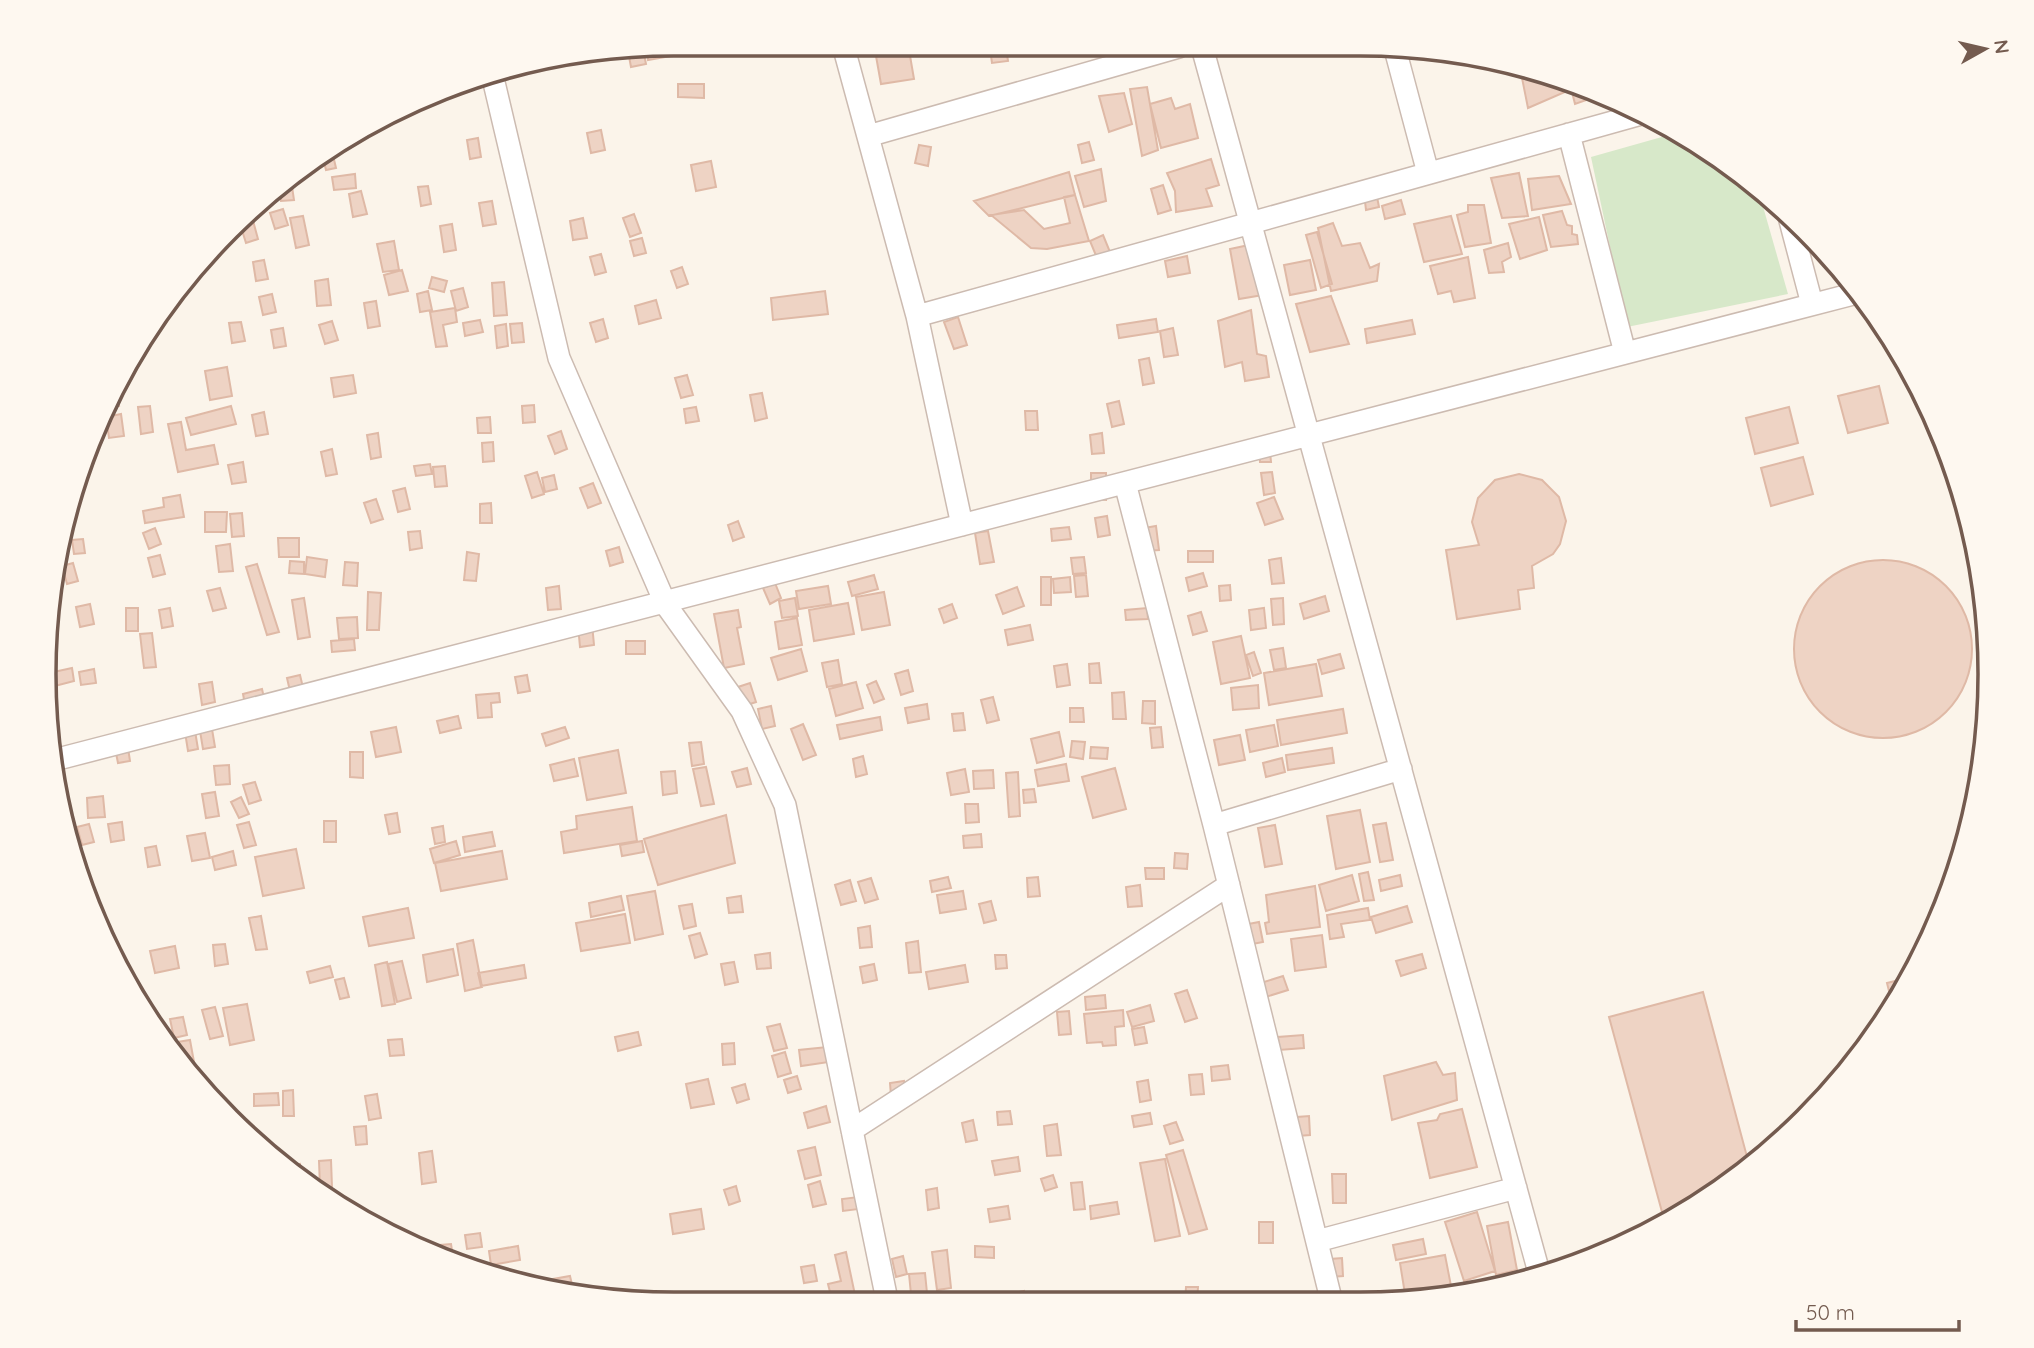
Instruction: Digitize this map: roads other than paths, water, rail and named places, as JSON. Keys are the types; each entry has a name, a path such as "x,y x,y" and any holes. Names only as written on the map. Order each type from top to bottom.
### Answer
{"street":[{"path":"846,56 917,316 962,525"},
{"path":"868,136 1148,56"},
{"path":"1204,56 1537,1266"},
{"path":"1397,57 1427,173"},
{"path":"494,83 559,358 665,602 742,711 785,806 885,1292"},
{"path":"917,316 1628,118"},
{"path":"1569,134 1625,353"},
{"path":"1793,234 1812,304"},
{"path":"62,758 1848,295"},
{"path":"1125,483 1214,825 1329,1292"},
{"path":"1214,825 1401,769"},
{"path":"852,1130 1229,885"},
{"path":"1317,1241 1516,1188"}]}
